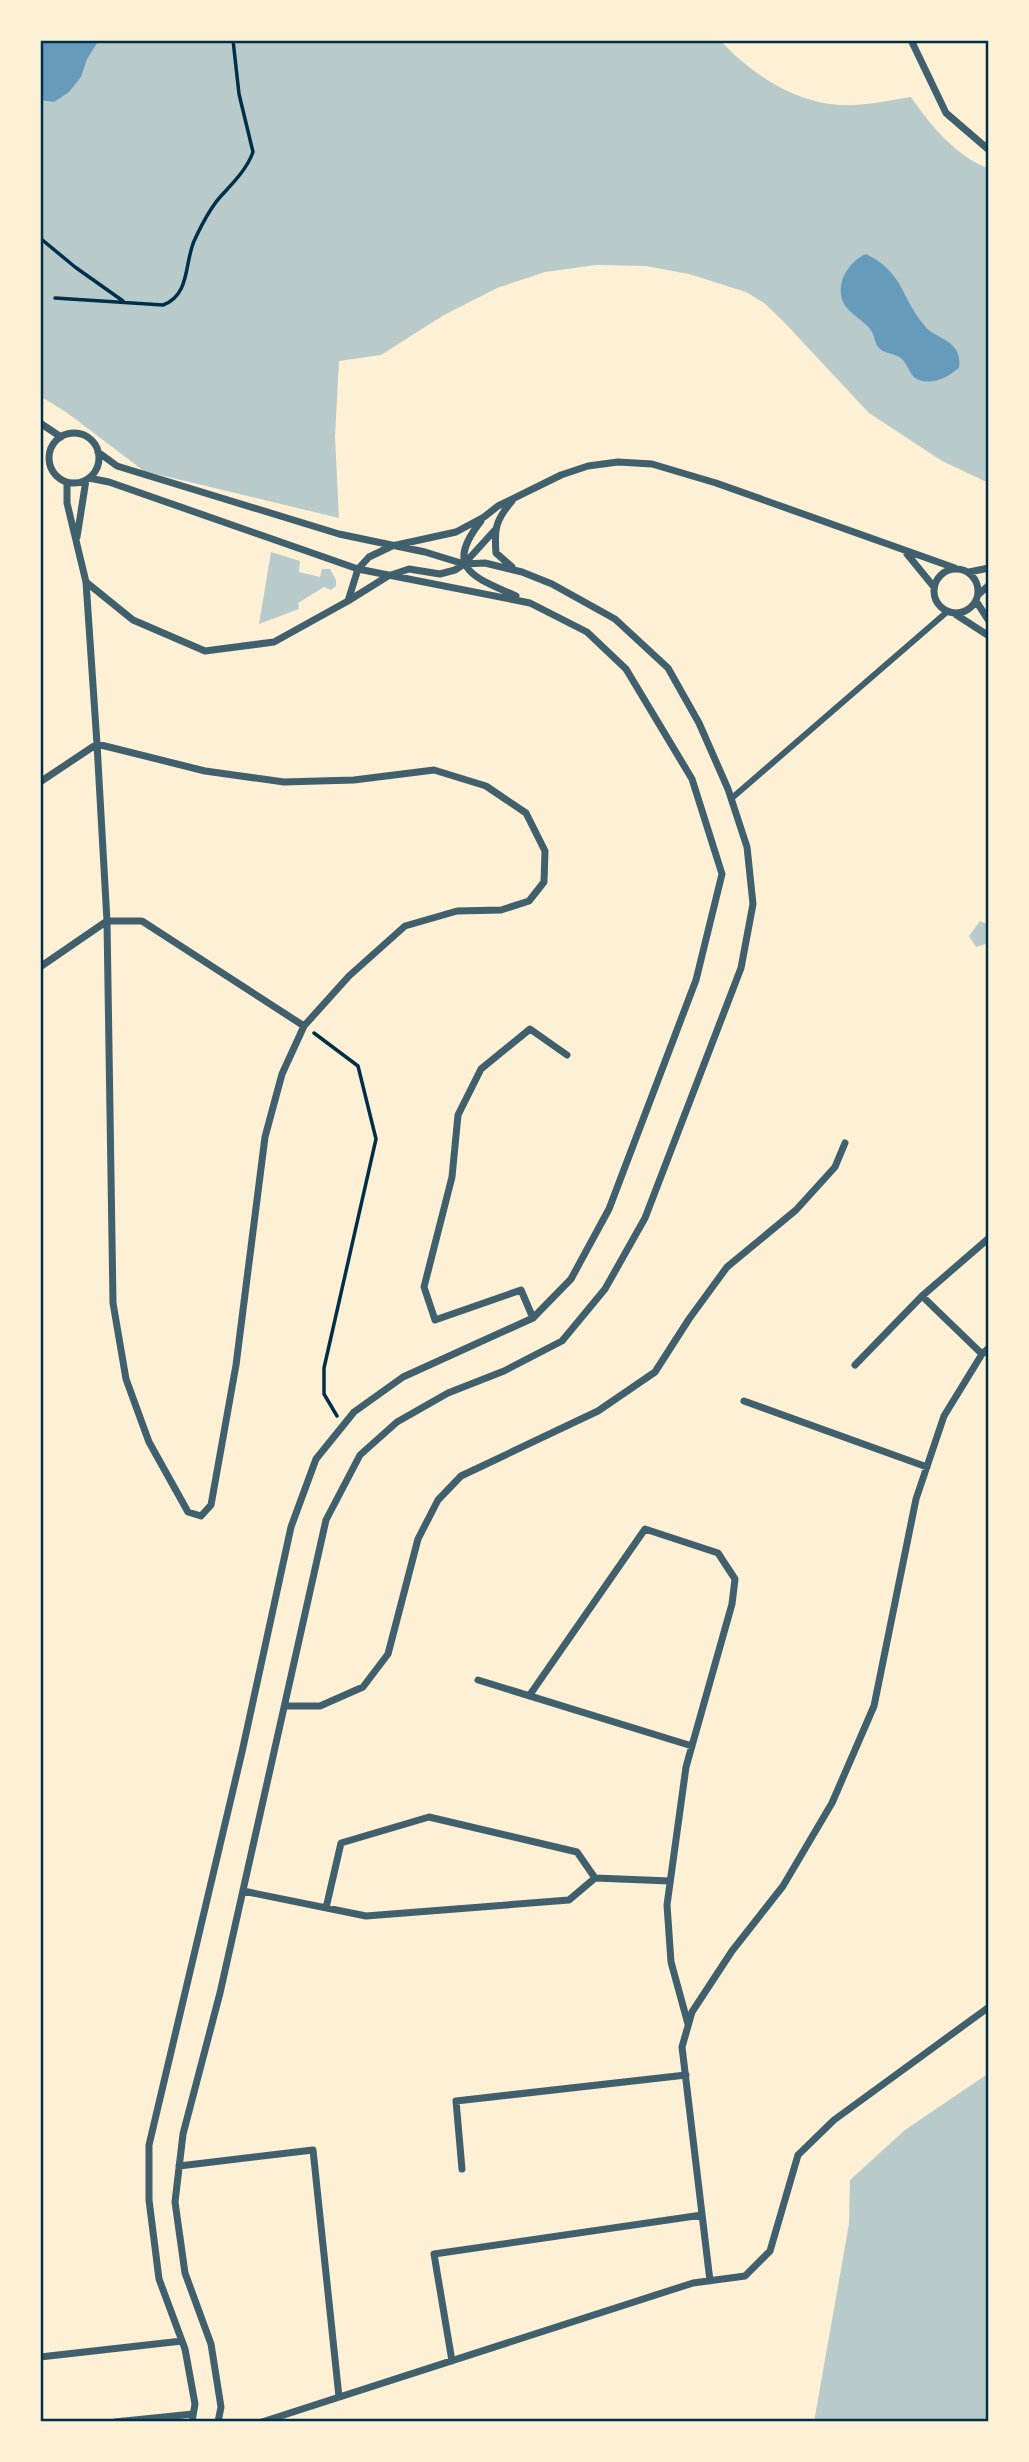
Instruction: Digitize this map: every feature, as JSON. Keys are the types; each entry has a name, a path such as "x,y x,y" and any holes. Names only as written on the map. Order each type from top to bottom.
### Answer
{"street":[{"path":"911,40 946,113 989,150"},
{"path":"40,423 61,437"},
{"path":"76,541 87,479 96,468 98,452 95,445 76,433 61,437 50,452 49,460 54,474 67,482 87,479 109,482 358,569 530,603"},
{"path":"40,446 50,452"},
{"path":"98,452 117,466 339,534 425,552 464,564 485,564 523,572"},
{"path":"348,601 358,569 369,557 392,546 456,532 498,506 561,475 588,466 618,462 652,464 716,483 955,568 969,572 989,568"},
{"path":"40,782 97,744 205,771 284,782 354,780 434,771 486,786 526,813 545,850 544,882 529,901 501,910 457,911 405,926 349,976 304,1026 282,1074 265,1137 232,1390 211,1505 201,1516 188,1513 149,1442 126,1379 113,1303 107,921 97,744 86,582 67,503 67,482"},
{"path":"86,582 133,620 205,651 274,642 388,576 409,569 440,574 455,570 464,564 494,531 500,515 513,499"},
{"path":"115,2422 192,2418 195,2404 182,2341 159,2279 149,2200 149,2145 242,1752 291,1527 316,1460 354,1412 403,1377 533,1318 571,1279 609,1209 696,980 722,874 692,779 626,669 587,632 472,575 464,564 469,536 484,517"},
{"path":"218,2422 220,2407 211,2344 185,2273 175,2203 179,2165 183,2134 220,1993 326,1520 360,1454 397,1422 448,1393 504,1371 562,1341 605,1289 645,1218 741,968 753,904 747,847 732,798 699,723 668,668 615,619 552,584 507,564 496,552 494,531"},
{"path":"907,553 934,587 937,602 989,636"},
{"path":"934,587 941,574 955,568"},
{"path":"969,572 977,582 977,598 989,621"},
{"path":"732,798 951,612 967,610 989,585"},
{"path":"40,967 107,921 142,921 304,1026"},
{"path":"533,1318 521,1290 435,1321 424,1287 452,1177 457,1115 481,1069 530,1029 567,1055"},
{"path":"285,1706 320,1706 363,1687 388,1654 418,1539 438,1500 461,1476 598,1411 655,1371 727,1267 796,1210 835,1167 845,1143"},
{"path":"855,1365 922,1297 989,1238"},
{"path":"710,2281 682,2047 692,2012 732,1951 783,1886 832,1803 874,1706 916,1499 943,1416 985,1351 922,1297"},
{"path":"744,1401 927,1467"},
{"path":"529,1696 645,1529 718,1553 735,1579 732,1604 686,1767 667,1905 671,1962 688,2025"},
{"path":"478,1680 692,1746"},
{"path":"326,1908 341,1843 429,1816 577,1852 595,1878"},
{"path":"243,1891 366,1916 569,1900 595,1878 670,1881"},
{"path":"262,2422 693,2283 745,2276 770,2251 799,2155 834,2120 989,2007"},
{"path":"462,2169 456,2101 686,2075"},
{"path":"179,2165 313,2150 339,2397"},
{"path":"452,2361 434,2254 702,2214"},
{"path":"40,2357 182,2341"}],"path":[{"path":"55,298 163,305 174,299 184,282 197,234 214,205 252,156 253,148 239,93 233,40"},
{"path":"40,238 124,302"},
{"path":"304,1026 358,1066 376,1139 324,1368 324,1394 342,1426"}],"shaded area":[{"path":"40,40 720,40 756,72 784,89 814,101 850,105 911,97 945,139 966,156 989,169 989,483 942,461 869,413 782,320 764,303 746,292 689,274 646,266 596,265 545,272 497,288 444,315 381,355 339,361 335,437 339,518 144,471 66,412 40,396"},
{"path":"271,552 300,561 299,572 320,577 322,569 330,569 336,586 331,590 324,587 298,603 299,609 259,624"},
{"path":"980,921 989,925 989,943 976,947 969,936"},
{"path":"989,2073 989,2422 814,2422 849,2224 850,2180 905,2130"}],"water":[{"path":"40,40 99,40 87,59 81,77 69,92 54,102 40,100"},
{"path":"866,254 895,277 924,325 953,346 959,358 959,368 930,382 919,380 901,358 879,348 870,329 851,313 842,300 841,284 844,276 853,263"}]}
